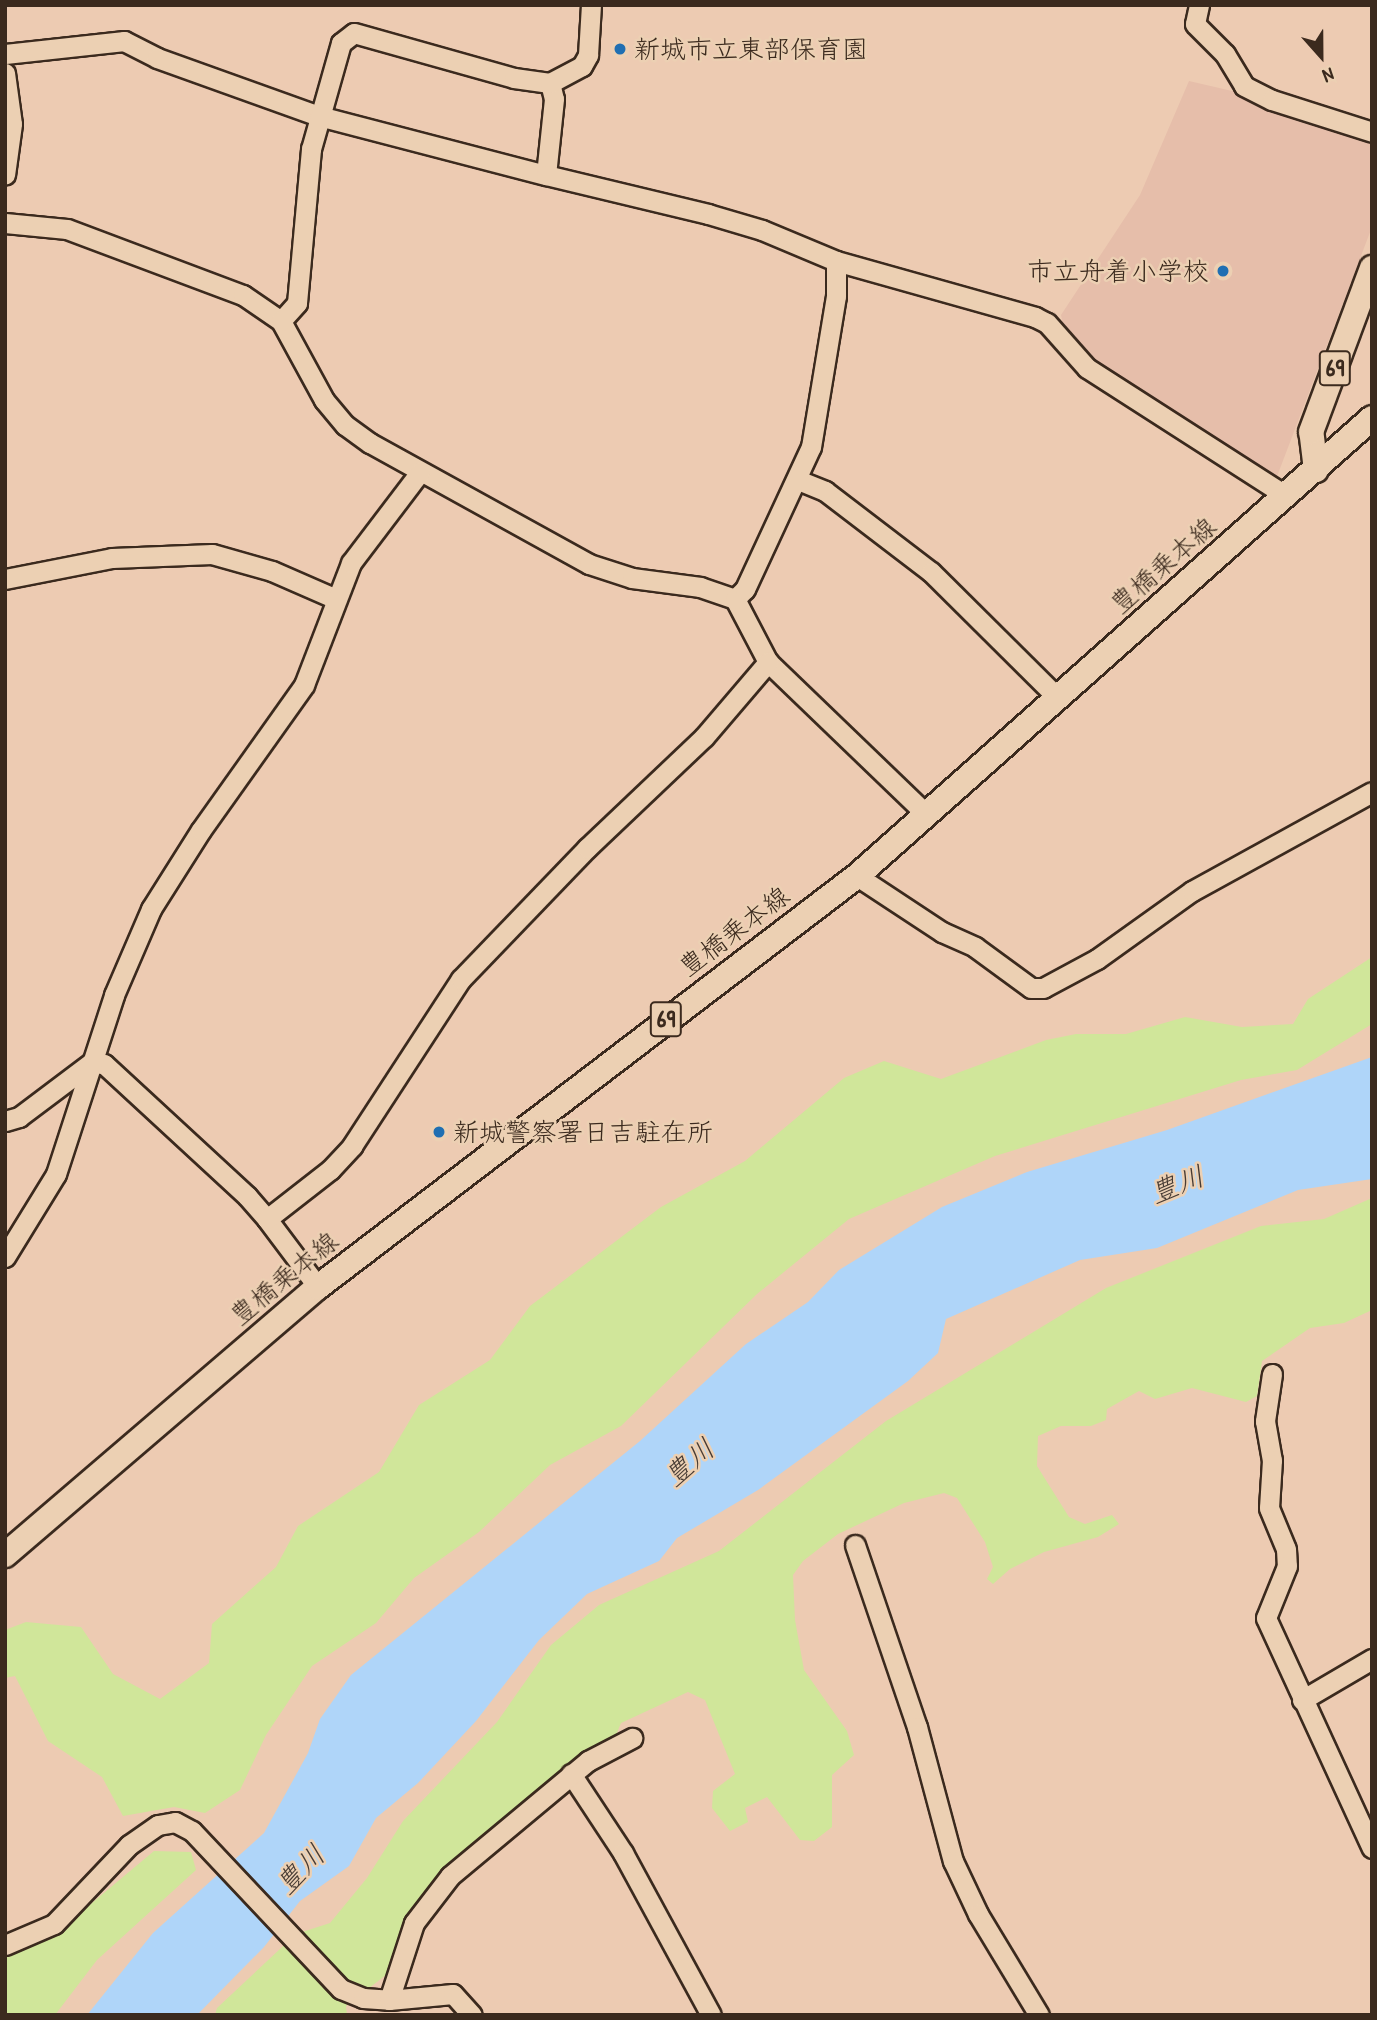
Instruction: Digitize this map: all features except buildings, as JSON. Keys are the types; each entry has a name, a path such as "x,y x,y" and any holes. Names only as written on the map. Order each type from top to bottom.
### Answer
{"main road":[{"name":"69","path":"1316,470 1311,432 1372,268"},
{"name":"豊橋乗本線","path":"5,1555 318,1287 857,876 1372,418"}],"street":[{"path":"281,321 297,303 311,149 341,43 354,33 514,78 550,83 582,66 588,55 591,5"},
{"path":"1199,5 1195,24 1225,54 1244,86 1272,100 1372,132"},
{"path":"5,54 124,41 157,58 319,116 762,230 836,261 1047,323 1087,368 1286,496"},
{"path":"5,73 8,139 5,175"},
{"path":"546,175 554,99 550,83"},
{"path":"5,223 67,229 184,270 243,295 281,321 324,400 345,425 420,472 589,564 632,578 700,587 735,599 768,662 926,814"},
{"path":"735,599 745,589 798,480 821,396 836,296 836,261"},
{"path":"5,1256 56,1174 114,995 151,909 201,830 304,685 351,564 420,472"},
{"path":"798,480 825,491 931,572 1058,698"},
{"path":"5,579 112,558 212,554 272,571 336,599"},
{"path":"267,1219 330,1170 352,1146 461,979 704,737 768,662"},
{"path":"857,876 930,925 975,947 1031,988 1044,988 1097,959 1192,891 1372,792"},
{"path":"5,1121 19,1117 91,1063 104,1064 247,1196 318,1287"},
{"path":"1272,1374 1265,1421 1272,1460 1269,1508 1286,1549 1287,1566 1266,1618 1372,1848"},
{"path":"855,1545 912,1714 953,1861 978,1914 1039,2015"},
{"path":"1303,1700 1372,1659"},
{"path":"389,2000 414,1923 435,1894 571,1774 632,1738"},
{"path":"571,1774 623,1853 711,2015"},
{"path":"5,1945 54,1924 129,1845 158,1825 175,1822 192,1831 341,1989 363,1998 389,2000 453,1994 472,2015"}],"shaded area":[{"name":"市立舟着小学校","path":"1189,81 1245,94 1372,141 1372,227 1276,479 1092,360 1064,330 1061,315 1140,195"}],"green space":[{"path":"1372,957 1372,1024 1297,1070 1241,1080 995,1156 849,1219 757,1294 621,1426 550,1465 479,1532 414,1578 376,1623 312,1666 266,1735 240,1790 205,1813 174,1807 123,1816 102,1777 48,1741 15,1676 5,1678 5,1630 26,1622 81,1627 113,1674 160,1699 209,1663 212,1624 276,1567 298,1526 379,1472 419,1405 490,1360 530,1306 661,1207 745,1161 844,1078 884,1061 941,1079 1046,1040 1076,1034 1126,1034 1185,1017 1242,1027 1293,1024 1308,999"},
{"path":"1372,1198 1372,1310 1344,1323 1310,1328 1262,1361 1257,1396 1246,1402 1192,1388 1155,1399 1139,1391 1107,1409 1106,1420 1091,1426 1061,1426 1038,1436 1037,1466 1069,1517 1085,1524 1112,1515 1119,1524 1098,1537 1044,1552 1010,1569 993,1584 987,1579 993,1567 985,1542 957,1498 944,1493 904,1503 838,1534 803,1561 793,1575 795,1620 804,1670 847,1731 854,1755 832,1775 832,1827 814,1841 800,1840 767,1797 745,1808 748,1822 730,1831 712,1808 713,1791 735,1774 705,1700 688,1692 621,1723 616,1735 584,1752 488,1838 439,1873 410,1918 391,1971 346,2006 347,2015 215,2015 217,2008 296,1934 330,1923 367,1878 403,1821 497,1722 551,1645 599,1605 719,1551 886,1421 1106,1288 1261,1226 1324,1219"},
{"path":"154,1851 191,1852 196,1870 97,1960 55,2015 5,2015 5,1956 56,1933"}],"water":[{"name":"豊川","path":"1372,1057 1372,1179 1298,1190 1157,1248 1080,1260 946,1319 938,1353 908,1381 758,1490 677,1538 659,1561 587,1594 539,1640 476,1721 418,1783 376,1818 349,1866 300,1901 264,1947 197,2015 87,2015 153,1933 264,1833 308,1753 320,1719 351,1675 640,1441 746,1344 808,1302 839,1270 942,1207 1027,1172 1167,1130"}],"place":[{"name":"新城市立東部保育園","path":"620,49"},
{"name":"市立舟着小学校","path":"1223,271"},
{"name":"新城警察署日吉駐在所","path":"439,1132"}]}
